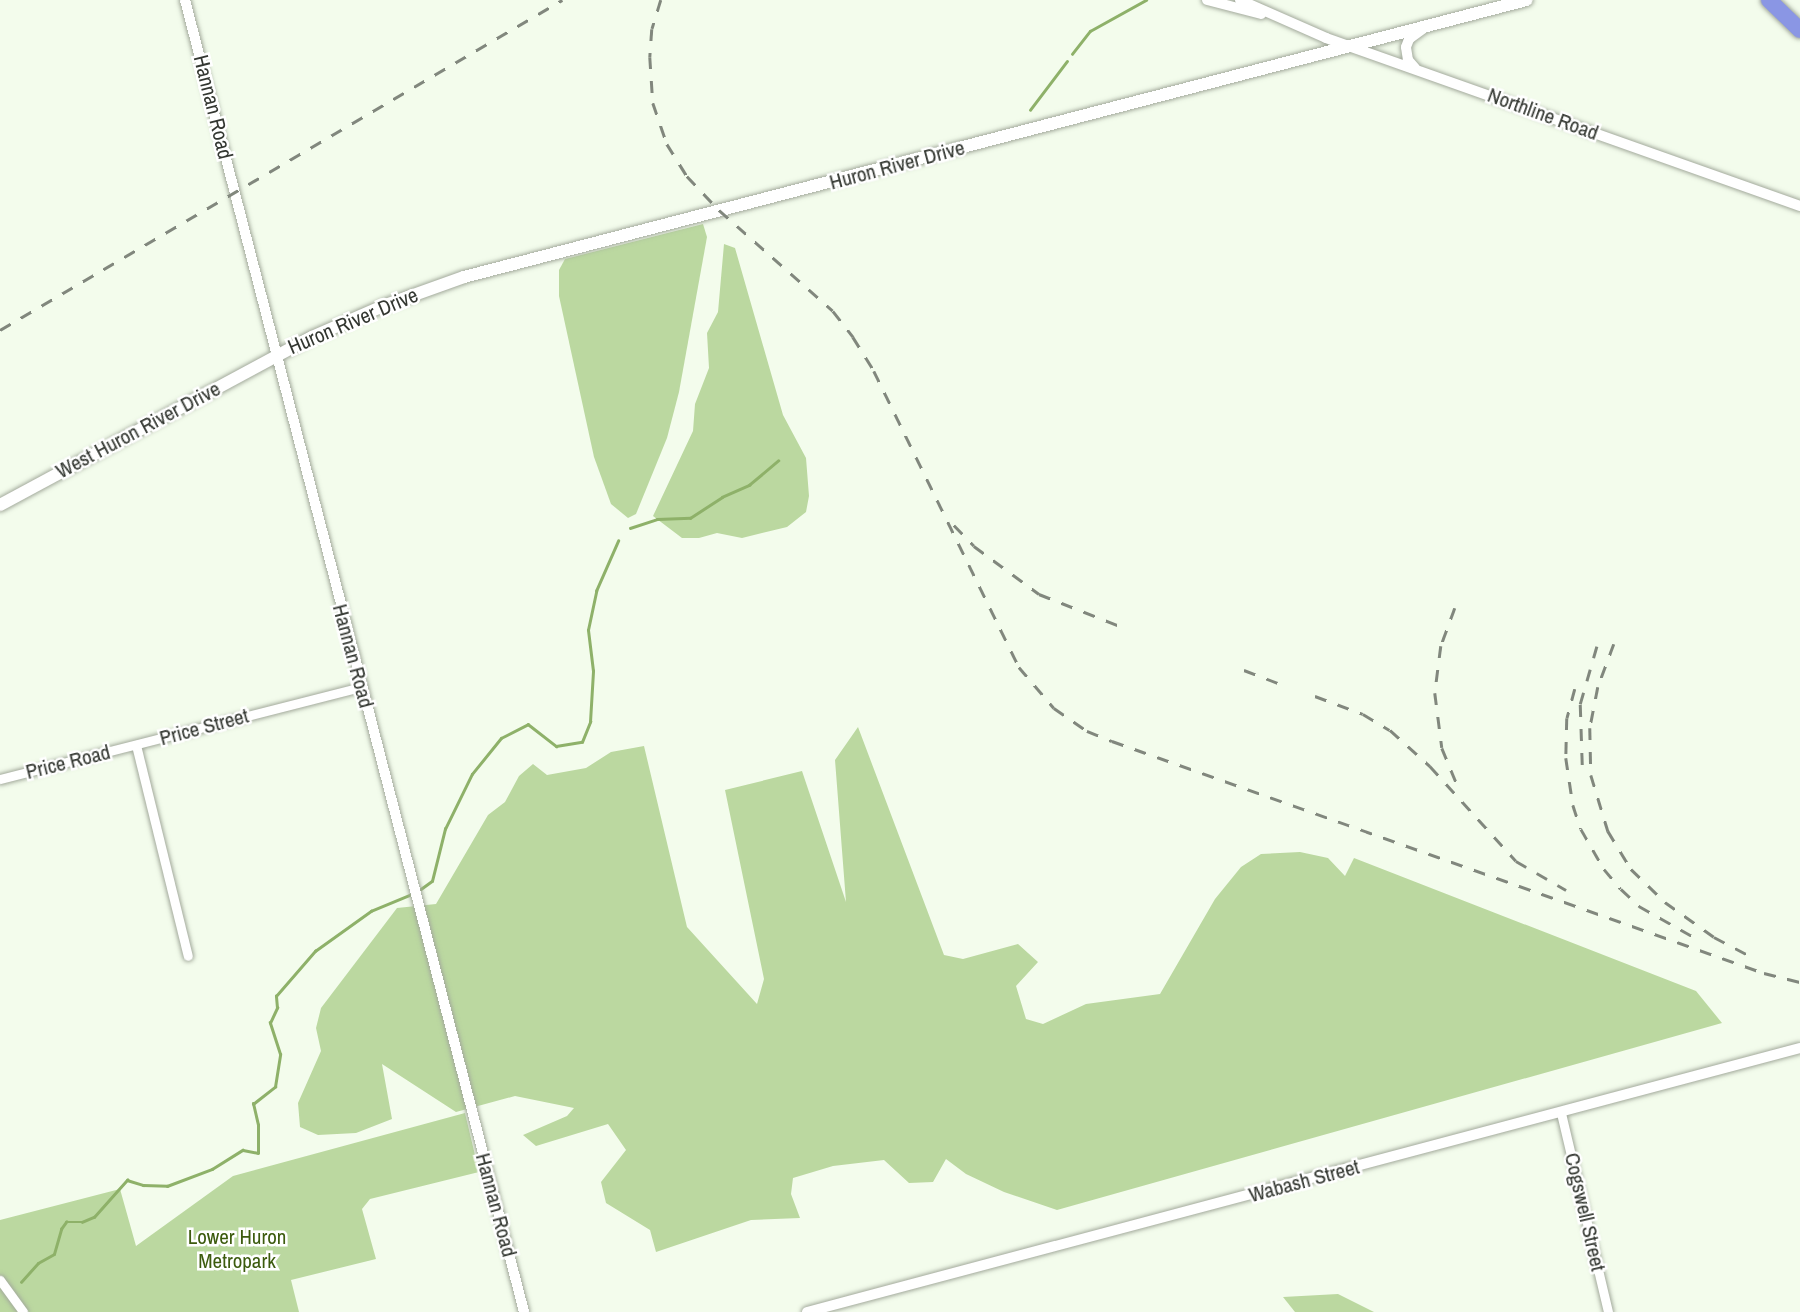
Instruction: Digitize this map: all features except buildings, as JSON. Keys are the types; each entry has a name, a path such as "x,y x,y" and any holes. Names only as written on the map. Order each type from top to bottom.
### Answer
{"highway":[{"path":"1769,0 1800,30"}],"main road":[{"name":"Huron River Drive","path":"276,355 383,306 487,270 1527,0"},
{"name":"West Huron River Drive","path":"0,505 276,355"}],"street":[{"name":"Hannan Road","path":"185,0 524,1312"},
{"name":"Northline Road","path":"1207,0 1288,19"},
{"name":"Northline Road","path":"1240,0 1350,46 1800,206"},
{"path":"1418,70 1408,60 1406,47 1409,39 1427,26"},
{"name":"Price Street","path":"188,956 136,745 362,687"},
{"name":"Price Road","path":"0,779 136,745"},
{"name":"Wabash Street","path":"807,1312 1800,1048"},
{"name":"Cogswell Street","path":"1561,1113 1608,1312"},
{"path":"0,1280 23,1312"}],"green space":[{"path":"703,224 707,237 679,392 667,438 636,514 628,518 611,504 594,457 559,296 559,270 565,259"},
{"path":"724,244 735,248 783,415 806,458 809,496 806,512 787,527 742,538 717,533 699,538 682,538 653,516 693,431 695,404 709,368 707,333 718,312"},
{"path":"858,727 944,955 963,959 1018,944 1038,962 1016,986 1026,1019 1043,1024 1086,1004 1160,994 1215,899 1241,867 1261,854 1300,852 1328,858 1345,876 1354,858 1696,991 1722,1023 1057,1210 1004,1192 966,1174 946,1159 933,1182 909,1183 884,1160 833,1166 793,1178 791,1194 800,1218 751,1220 656,1252 650,1230 606,1203 601,1182 626,1150 608,1124 536,1146 523,1135 567,1116 574,1108 515,1096 456,1112 382,1064 392,1119 356,1133 318,1135 300,1127 298,1103 321,1051 316,1028 321,1008 397,908 436,904 488,815 505,802 519,776 533,764 547,775 586,768 611,752 644,746 687,927 757,1004 764,979 725,790 802,771 846,902 835,760"},
{"name":"Lower Huron Metropark","path":"465,1113 479,1172 370,1199 362,1209 376,1259 291,1280 299,1312 0,1312 0,1220 120,1189 136,1246 233,1176"},
{"path":"1338,1294 1374,1312 1295,1312 1283,1297"}],"waterway":[{"path":"1072,54 1090,31 1146,0"},
{"path":"1030,110 1067,61"},
{"path":"630,528 657,519 690,518 722,497 749,485 778,461"},
{"path":"418,891 432,881 445,829 472,774 501,738 528,724 556,746 582,742 590,722 593,671 588,630 596,591 618,541"},
{"path":"21,1282 38,1263 54,1254 61,1229 66,1222 82,1222 94,1217 127,1180 143,1185 167,1186 212,1169 243,1150 258,1153 258,1125 253,1104 275,1087 280,1054 270,1023 277,1008 276,996 315,951 371,911 412,894"}],"railway":[{"path":"0,330 562,0"},
{"path":"661,0 652,29 650,57 653,103 667,144 687,176 719,210 833,311 853,337 874,371 1019,667 1054,708 1087,731 1112,741 1764,973 1800,982"},
{"path":"954,525 974,546 1039,594 1125,628"},
{"path":"1455,608 1441,646 1435,693 1442,748 1459,789"},
{"path":"1582,765 1580,704 1599,638"},
{"path":"1614,644 1598,687 1590,728 1591,775 1608,831 1631,869 1665,902 1714,937 1752,957"},
{"path":"1244,670 1278,683"},
{"path":"1575,689 1567,718 1566,758 1573,805 1581,829 1604,869 1621,889 1639,906 1692,936"},
{"path":"1315,696 1363,714 1390,730 1430,766 1516,861 1566,890"}]}
